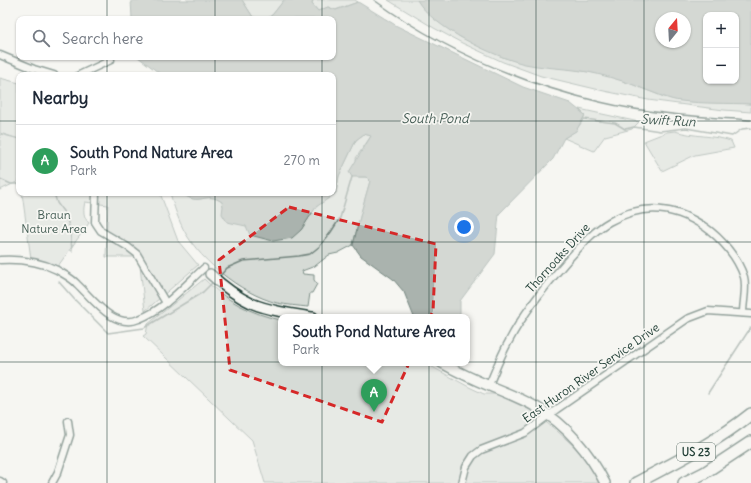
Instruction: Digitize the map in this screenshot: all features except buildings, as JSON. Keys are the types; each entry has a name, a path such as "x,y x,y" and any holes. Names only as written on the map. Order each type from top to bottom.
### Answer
{"highway":[{"name":"US 23","path":"636,483 690,455 715,440 751,414"},
{"name":"US 23","path":"684,483 710,469 751,442"}],"main road":[{"path":"207,271 219,282 251,303 298,314"},
{"path":"448,366 522,399 548,415 579,443 592,459 605,483"}],"street":[{"path":"0,55 44,72"},
{"path":"85,72 111,60"},
{"path":"96,196 95,222 101,231 128,246 137,254 166,303"},
{"name":"Thornoaks Drive","path":"489,385 509,341 541,292 577,250 598,229 608,222 625,214 651,209 668,210 690,218 714,234 727,248 744,278 743,313"},
{"path":"0,260 19,259 42,264 57,270 76,282 99,306 114,318 126,322 138,320 166,303 207,271"},
{"name":"East Huron River Service Drive","path":"462,483 466,467 473,456 481,450 525,432 687,319 708,312 751,314"},
{"path":"52,483 58,472 70,435 68,421"}],"highlighted area":[{"path":"289,207 436,244 433,311 382,422 230,370 219,260"}],"green space":[{"path":"242,0 284,0 271,16 252,16"},
{"path":"313,0 355,0 358,2 335,10 328,7 318,11 312,4"},
{"path":"388,0 417,0 443,25 460,37 505,58 595,73 619,79 664,97 751,104 751,112 648,100 541,76 503,62 462,43"},
{"path":"0,78 16,82 16,138 0,133"},
{"path":"579,109 639,122 632,129 605,136 594,151 564,138 577,129 581,123 585,115"},
{"path":"675,131 731,141 734,148 695,155 662,171 644,141 667,132"},
{"name":"Braun Nature Area","path":"0,134 16,138 16,182 0,190"},
{"path":"364,134 371,136 356,158 359,177 366,177 370,181 353,245 338,253 329,255 315,266 302,271 303,274 314,275 314,280 317,284 312,293 310,293 308,307 277,303 263,298 234,283 207,261 187,235 179,219 171,196 186,196 193,199 216,199 222,202 223,206 301,230 316,207 332,196 336,196 339,176 356,140"},
{"path":"22,196 161,196 178,241 198,265 145,311 139,257 106,257 108,205 85,202 84,213 89,223 58,266 31,259"},
{"path":"204,279 212,287 239,305 259,314 278,319 278,366 430,366 484,394 498,394 529,409 577,449 584,457 600,483 265,483 252,440 143,336 146,334 148,324"}],"water":[{"path":"131,0 242,0 252,16 132,16"},
{"name":"South Pond","path":"284,0 313,0 312,4 318,11 328,7 336,10 358,2 397,26 523,87 570,103 585,115 576,131 564,138 553,159 499,214 495,254 460,301 460,314 413,314 404,292 393,279 361,256 353,245 370,181 366,177 352,177 349,172 371,136 364,134 356,140 339,176 336,193 336,72 158,72 142,60 336,60 336,16 271,16"},
{"path":"417,0 751,0 751,104 698,103 677,100 597,74 525,64 481,48 450,31 425,11"},
{"name":"South Pond","path":"186,196 332,196 316,207 301,230 292,238 273,241 250,235 246,226 227,222 222,214 222,202 211,198 193,199"}],"waterway":[{"name":"Swift Run","path":"584,119 615,123 625,129 634,127 660,131 686,128 732,136 742,129 751,128"},
{"path":"219,277 227,268 243,261 310,254 320,246 340,218 352,177"},
{"path":"0,179 11,184 16,184"},
{"path":"55,196 57,203 65,214 70,229 72,251"},
{"path":"59,282 108,333 144,328 203,292 213,282"},
{"name":"Swift Run","path":"708,393 751,327"}],"railway":[{"path":"374,0 400,18 454,49 540,85 600,102 637,109 694,116 751,120"}],"place":[{"name":"South Pond Nature Area","path":"374,412"}]}
